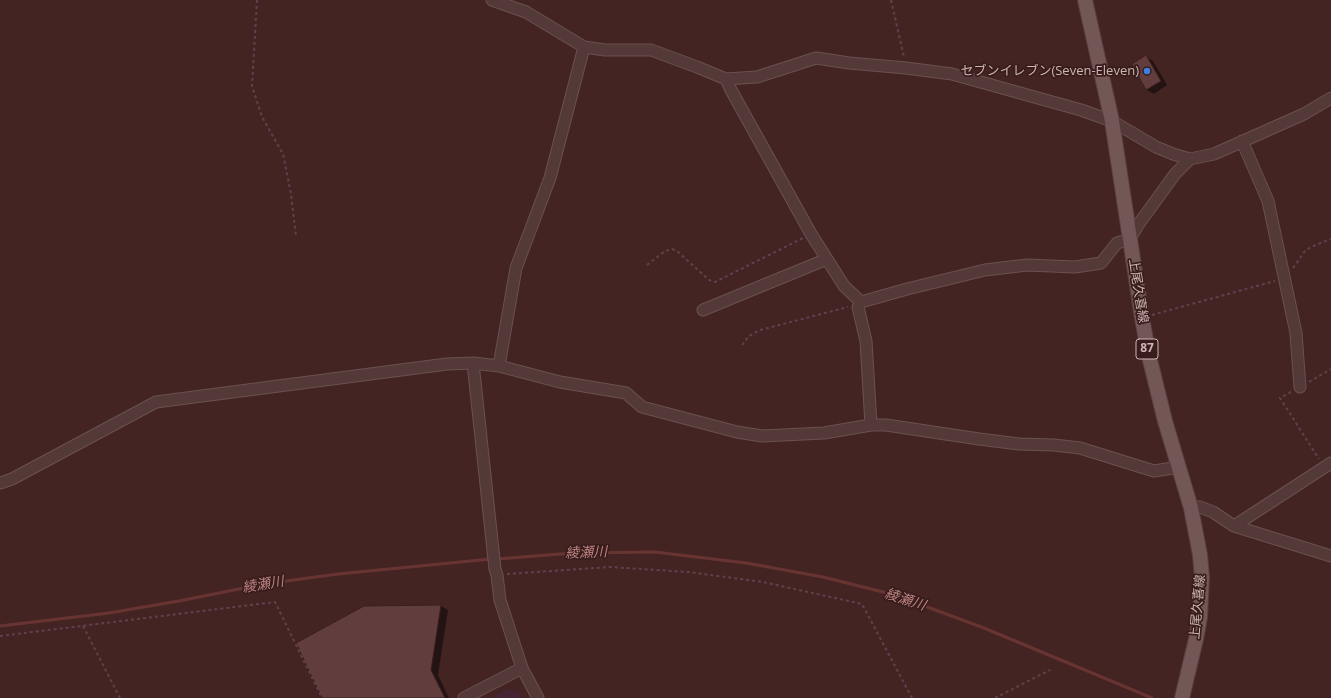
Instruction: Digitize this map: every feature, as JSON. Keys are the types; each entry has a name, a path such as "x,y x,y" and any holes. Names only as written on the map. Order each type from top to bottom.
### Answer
{"main road":[{"name":"上尾久喜線","path":"1085,0 1112,121 1142,318 1158,395 1191,508 1200,555 1202,597 1196,639 1183,696"}],"street":[{"path":"492,0 526,12 584,47 605,50 651,50 697,66 726,79 757,77 816,58 952,74 1081,110 1112,121 1156,147 1190,159 1214,154 1304,114 1331,98"},
{"path":"499,366 516,268 550,178 584,47"},
{"path":"726,79 811,234 844,286 860,305 866,341 871,425"},
{"path":"1242,141 1268,201 1296,333 1300,387"},
{"path":"860,305 907,289 985,270 1027,265 1075,267 1101,263 1117,243 1130,239 1138,225 1175,174 1190,159"},
{"path":"703,310 827,259"},
{"path":"472,363 495,569 500,600 522,668 538,698"},
{"path":"0,483 12,479 156,402 446,364 472,363 499,366 560,382 626,393 642,407 737,432 762,436 824,433 886,424 1019,444 1054,445 1080,448 1154,471 1179,467"},
{"path":"1234,526 1328,465"},
{"path":"1191,508 1200,507 1213,512 1234,526 1331,556"},
{"path":"464,698 522,668"}],"path":[{"path":"257,0 252,86 262,117 283,154 291,194 296,236"},
{"path":"891,0 906,68"},
{"path":"647,264 664,251 672,249 677,251 709,280 715,282 811,234"},
{"path":"1142,318 1285,278 1305,251 1331,239"},
{"path":"742,345 749,336 760,330 860,305"},
{"path":"1328,465 1280,398 1331,369"},
{"path":"497,575 610,567 688,572 763,582 862,604 912,698"},
{"path":"0,636 275,602 322,698"},
{"path":"83,626 120,698"},
{"path":"995,698 1050,670"}],"shaded area":[{"path":"507,689 518,691 522,698 491,698"}],"building":[{"path":"1146,55 1161,81 1146,90 1132,64"},
{"path":"441,605 431,670 445,698 322,698 296,643 364,606"}],"waterway":[{"name":"綾瀬川","path":"497,559 573,553 655,552 746,563 823,577 895,595 984,628 1152,698"},
{"name":"綾瀬川","path":"0,626 109,613 264,584 338,574 491,559"}],"place":[{"name":"セブンイレブン(Seven-Eleven)","path":"1147,71"}]}
